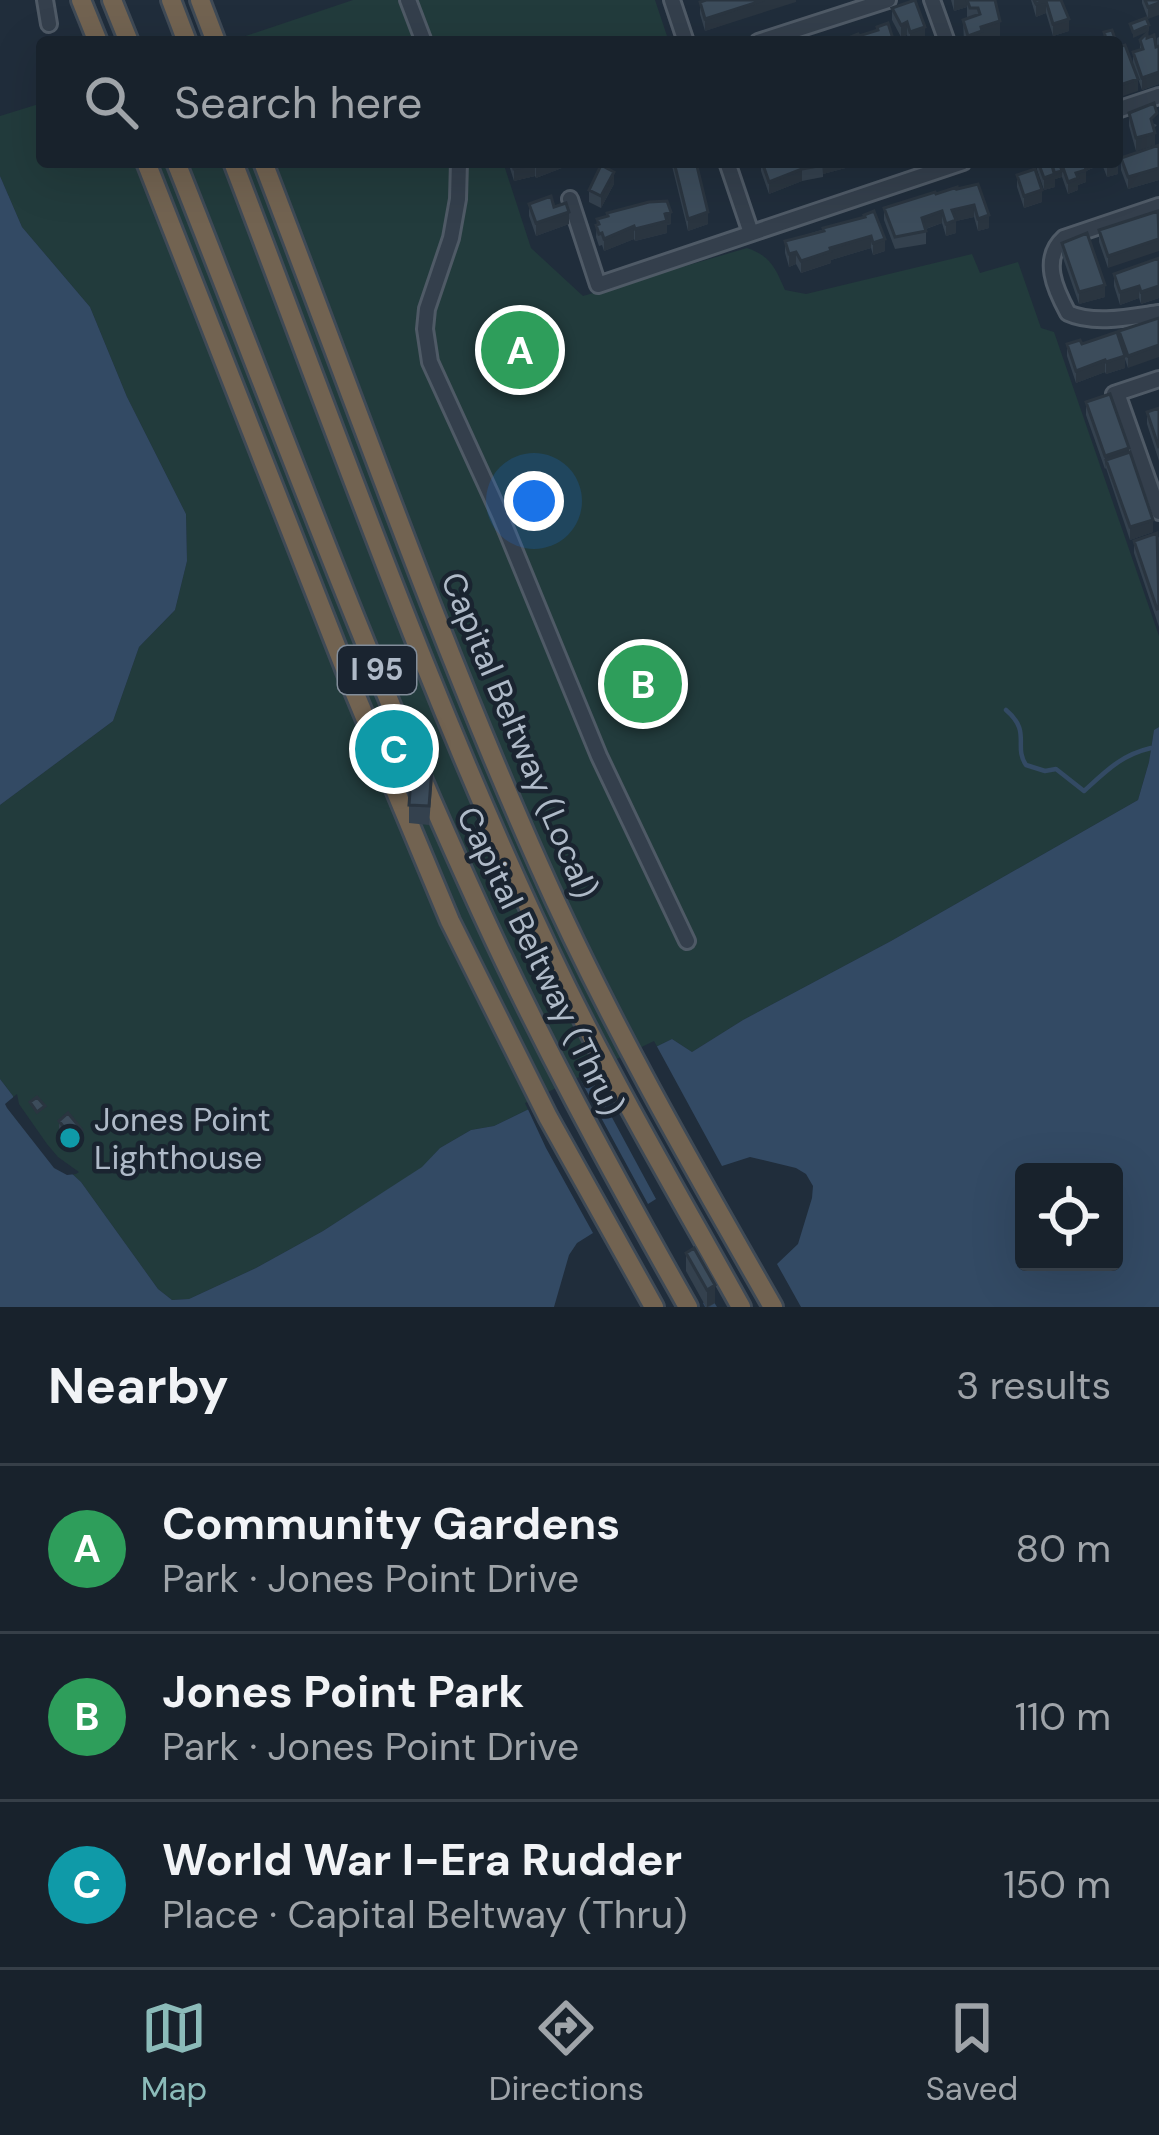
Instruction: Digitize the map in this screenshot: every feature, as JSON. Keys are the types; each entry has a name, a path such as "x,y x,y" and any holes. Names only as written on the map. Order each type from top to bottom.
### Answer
{"highway":[{"path":"81,0 95,34"},
{"path":"171,0 185,36"},
{"path":"200,0 214,36"},
{"path":"115,8 127,36"},
{"name":"I 95","path":"148,168 450,921 548,1118 654,1307"},
{"name":"Capital Beltway (Thru)","path":"178,168 381,681 469,886 562,1081 688,1307"},
{"name":"Capital Beltway (Thru)","path":"235,168 427,668 524,895 614,1079 742,1307"},
{"name":"Capital Beltway (Local)","path":"264,168 452,654 540,867 626,1044 773,1307"}],"street":[{"path":"46,0 50,24"},
{"path":"408,0 422,36"},
{"path":"672,0 684,36"},
{"path":"777,36 888,0"},
{"path":"932,0 945,36"},
{"path":"1123,108 1159,96"},
{"path":"459,168 451,238 427,309 430,362 500,515 591,738 687,941"},
{"path":"729,168 751,233"},
{"path":"570,199 598,285 945,168"},
{"path":"1159,206 1064,238 1055,246 1050,267 1067,313 1107,319 1159,313"},
{"path":"1159,379 1111,396 1159,512"}],"green space":[{"path":"353,0 655,0 667,36 246,36"},
{"path":"36,105 36,168 505,168 531,248 583,296 747,248 772,264 785,290 806,294 972,254 980,273 1018,262 1041,328 1054,332 1159,636 1159,727 1154,730 1138,800 692,1052 672,1039 494,1126 471,1130 323,1231 189,1299 172,1300 158,1289 81,1182 13,1105 13,1096 0,1079 0,805 113,721 139,647 175,610 187,561 186,514 127,397 90,307 22,227 0,176 0,116"}],"water":[{"path":"0,176 22,227 90,307 127,397 186,514 187,561 175,610 139,647 113,721 0,805"},
{"path":"1159,727 1159,1307 0,1307 0,1079 13,1096 13,1106 81,1182 158,1289 172,1300 189,1299 323,1231 471,1130 494,1126 672,1039 692,1052 891,941 1138,800 1154,730"}],"pier":[{"path":"654,1041 722,1166 750,1157 796,1168 813,1186 798,1244 777,1264 801,1307 717,1307 712,1299 703,1303 705,1307 554,1307 569,1255 593,1233 525,1103 579,1077 648,1204 656,1199 588,1073"},
{"path":"17,1094 47,1144 79,1172 67,1175 54,1168 5,1104"}],"building":[{"path":"764,0 705,19 700,2"},
{"path":"915,0 925,27 910,32 892,8"},
{"path":"967,0 995,0 1000,21 968,36 963,20 980,14"},
{"path":"1034,0 1061,0 1069,19 1053,24 1046,1 1036,4"},
{"path":"1146,18 1149,25 1133,32 1130,24"},
{"path":"888,23 892,36 859,36 878,30"},
{"path":"1147,33 1147,38 1154,35 1159,46 1159,72 1142,78 1133,52 1143,49 1140,40"},
{"path":"1125,45 1138,79 1123,84 1123,46"},
{"path":"1154,103 1155,133 1136,138 1129,113"},
{"path":"1159,145 1159,168 1128,177 1123,157"},
{"path":"600,168 614,172 601,196 589,190"},
{"path":"675,168 697,168 708,212 688,219"},
{"path":"764,168 807,168 802,169 769,182"},
{"path":"1040,168 1053,168 1055,174 1044,178"},
{"path":"1063,168 1086,168 1076,173 1078,178 1068,182"},
{"path":"1035,169 1042,190 1024,196 1017,175"},
{"path":"978,184 989,215 978,219 974,205 952,210 956,220 946,224 942,211 922,218 926,231 895,237 884,208"},
{"path":"551,196 554,207 566,203 569,212 536,223 529,204"},
{"path":"667,201 671,212 665,214 667,221 634,226 604,239 599,234 597,219 607,213"},
{"path":"874,211 885,239 873,243 871,236 801,261 796,252 789,254 785,241"},
{"path":"1158,211 1159,239 1108,256 1099,230"},
{"path":"1087,233 1105,285 1079,292 1062,243"},
{"path":"1159,258 1159,286 1120,292 1114,274"},
{"path":"1159,318 1159,345 1128,356 1119,331"},
{"path":"1117,332 1125,356 1076,371 1067,344"},
{"path":"1110,394 1129,448 1105,456 1086,402"},
{"path":"1159,408 1159,448 1147,412"},
{"path":"1130,452 1153,520 1130,527 1106,460"},
{"path":"1157,533 1159,608 1157,609 1134,541"},
{"path":"414,741 434,743 429,806 409,805"},
{"path":"37,1097 45,1106 37,1112 30,1102"},
{"path":"68,1113 82,1130 72,1138 59,1121"},
{"path":"694,1248 715,1285 707,1290 686,1253"}],"waterway":[{"path":"1006,710 1018,725 1026,765 1056,769 1084,791 1122,759 1151,748"}],"place":[{"name":"Community Gardens","path":"520,350"},
{"name":"Jones Point Park","path":"643,684"},
{"name":"World War I-Era Rudder","path":"394,749"},
{"name":"Jones Point Lighthouse","path":"70,1138"}]}
